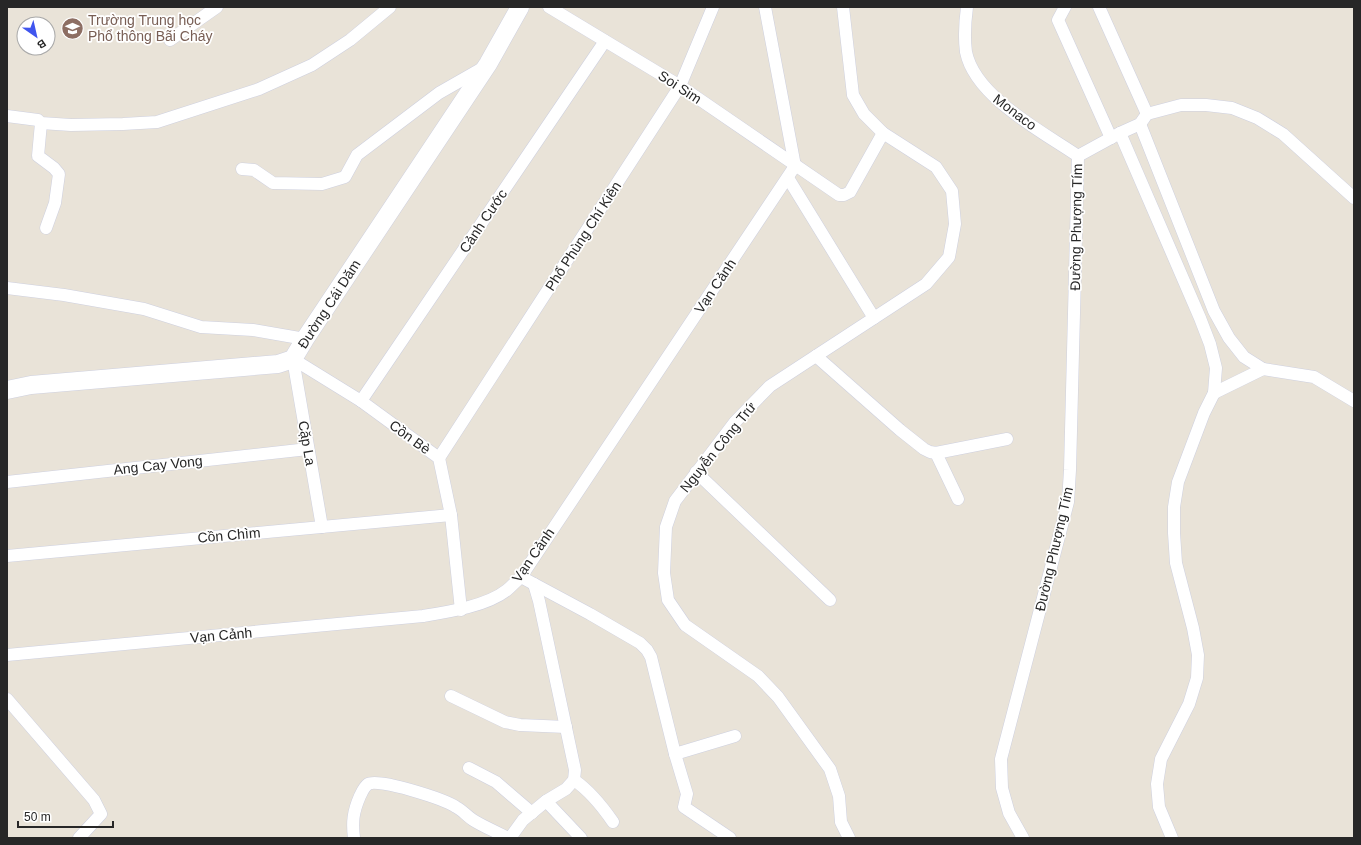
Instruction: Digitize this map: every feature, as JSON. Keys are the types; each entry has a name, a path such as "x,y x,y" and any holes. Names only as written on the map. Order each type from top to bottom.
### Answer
{"street":[{"path":"170,40 217,7"},
{"path":"7,116 38,120 41,123 71,125 157,122 259,89 312,65 350,40 390,7"},
{"name":"Đường Cái Dăm","path":"7,390 31,385 278,364 293,359 305,338 488,64 520,7"},
{"name":"Soi Sim","path":"549,7 680,86 839,195 844,196 850,192 883,133"},
{"name":"Phố Phùng Chí Kiên","path":"439,458 680,86 713,7"},
{"path":"765,7 795,166 788,178 874,318"},
{"name":"Nguyễn Công Trứ","path":"842,7 853,95 864,114 883,133 936,167 952,191 955,224 949,257 926,284 770,386 735,422 675,501 666,527 664,573 668,600 685,625 758,676 778,697 830,769 839,796 841,822 849,838"},
{"name":"Monaco","path":"968,7 964,23 966,53 971,66 981,82 1006,108 1078,156"},
{"path":"1065,7 1058,20 1115,136 1197,310 1210,344 1216,368 1214,393 1204,413 1178,482 1174,507 1176,563 1193,628 1198,655 1197,678 1189,704 1161,759 1157,784 1159,807 1172,838"},
{"path":"1099,7 1144,119 1214,311 1229,338 1244,357 1263,369 1314,377 1354,401"},
{"name":"Cảnh Cước","path":"361,401 605,41"},
{"path":"242,169 254,170 274,183 322,184 345,177 356,155 439,93 471,76 488,64"},
{"path":"1078,156 1144,119 1181,105 1206,105 1232,108 1257,118 1283,134 1354,198"},
{"path":"41,123 38,156 54,168 59,174 55,203 46,228"},
{"name":"Đường Phượng Tím","path":"1023,838 1010,813 1002,788 1001,759 1068,502 1078,156"},
{"name":"Vạn Cảnh","path":"7,655 416,617 461,610 506,591 521,577 788,178"},
{"path":"7,288 64,295 144,309 201,327 253,330 305,338"},
{"path":"816,356 912,439 930,452 936,453 1008,439"},
{"name":"Cồn Bè","path":"293,359 361,401 439,458 451,515 461,610"},
{"name":"Cặp La","path":"293,359 322,527"},
{"path":"1214,393 1263,369"},
{"name":"Ang Cay Vong","path":"7,482 308,448"},
{"path":"936,453 958,498"},
{"path":"696,472 830,600"},
{"name":"Cồn Chìm","path":"7,556 451,515"},
{"path":"521,577 590,614 640,643 647,650 651,657 675,754 687,794 685,808 730,838"},
{"path":"354,838 354,809 363,789 369,784 375,782 389,784 456,806 473,820 509,838 523,820 546,801 566,789 574,780 575,770 539,601 534,584"},
{"path":"451,696 505,722 520,725 566,727"},
{"path":"7,699 94,800 101,814 80,838"},
{"path":"675,754 736,736"},
{"path":"469,768 496,782 532,812"},
{"path":"574,780 583,786 597,800 612,822"},
{"path":"546,801 581,838"}],"place":[{"name":"Trường Trung học Phổ thông Bãi Cháy","path":"72,28"}]}
